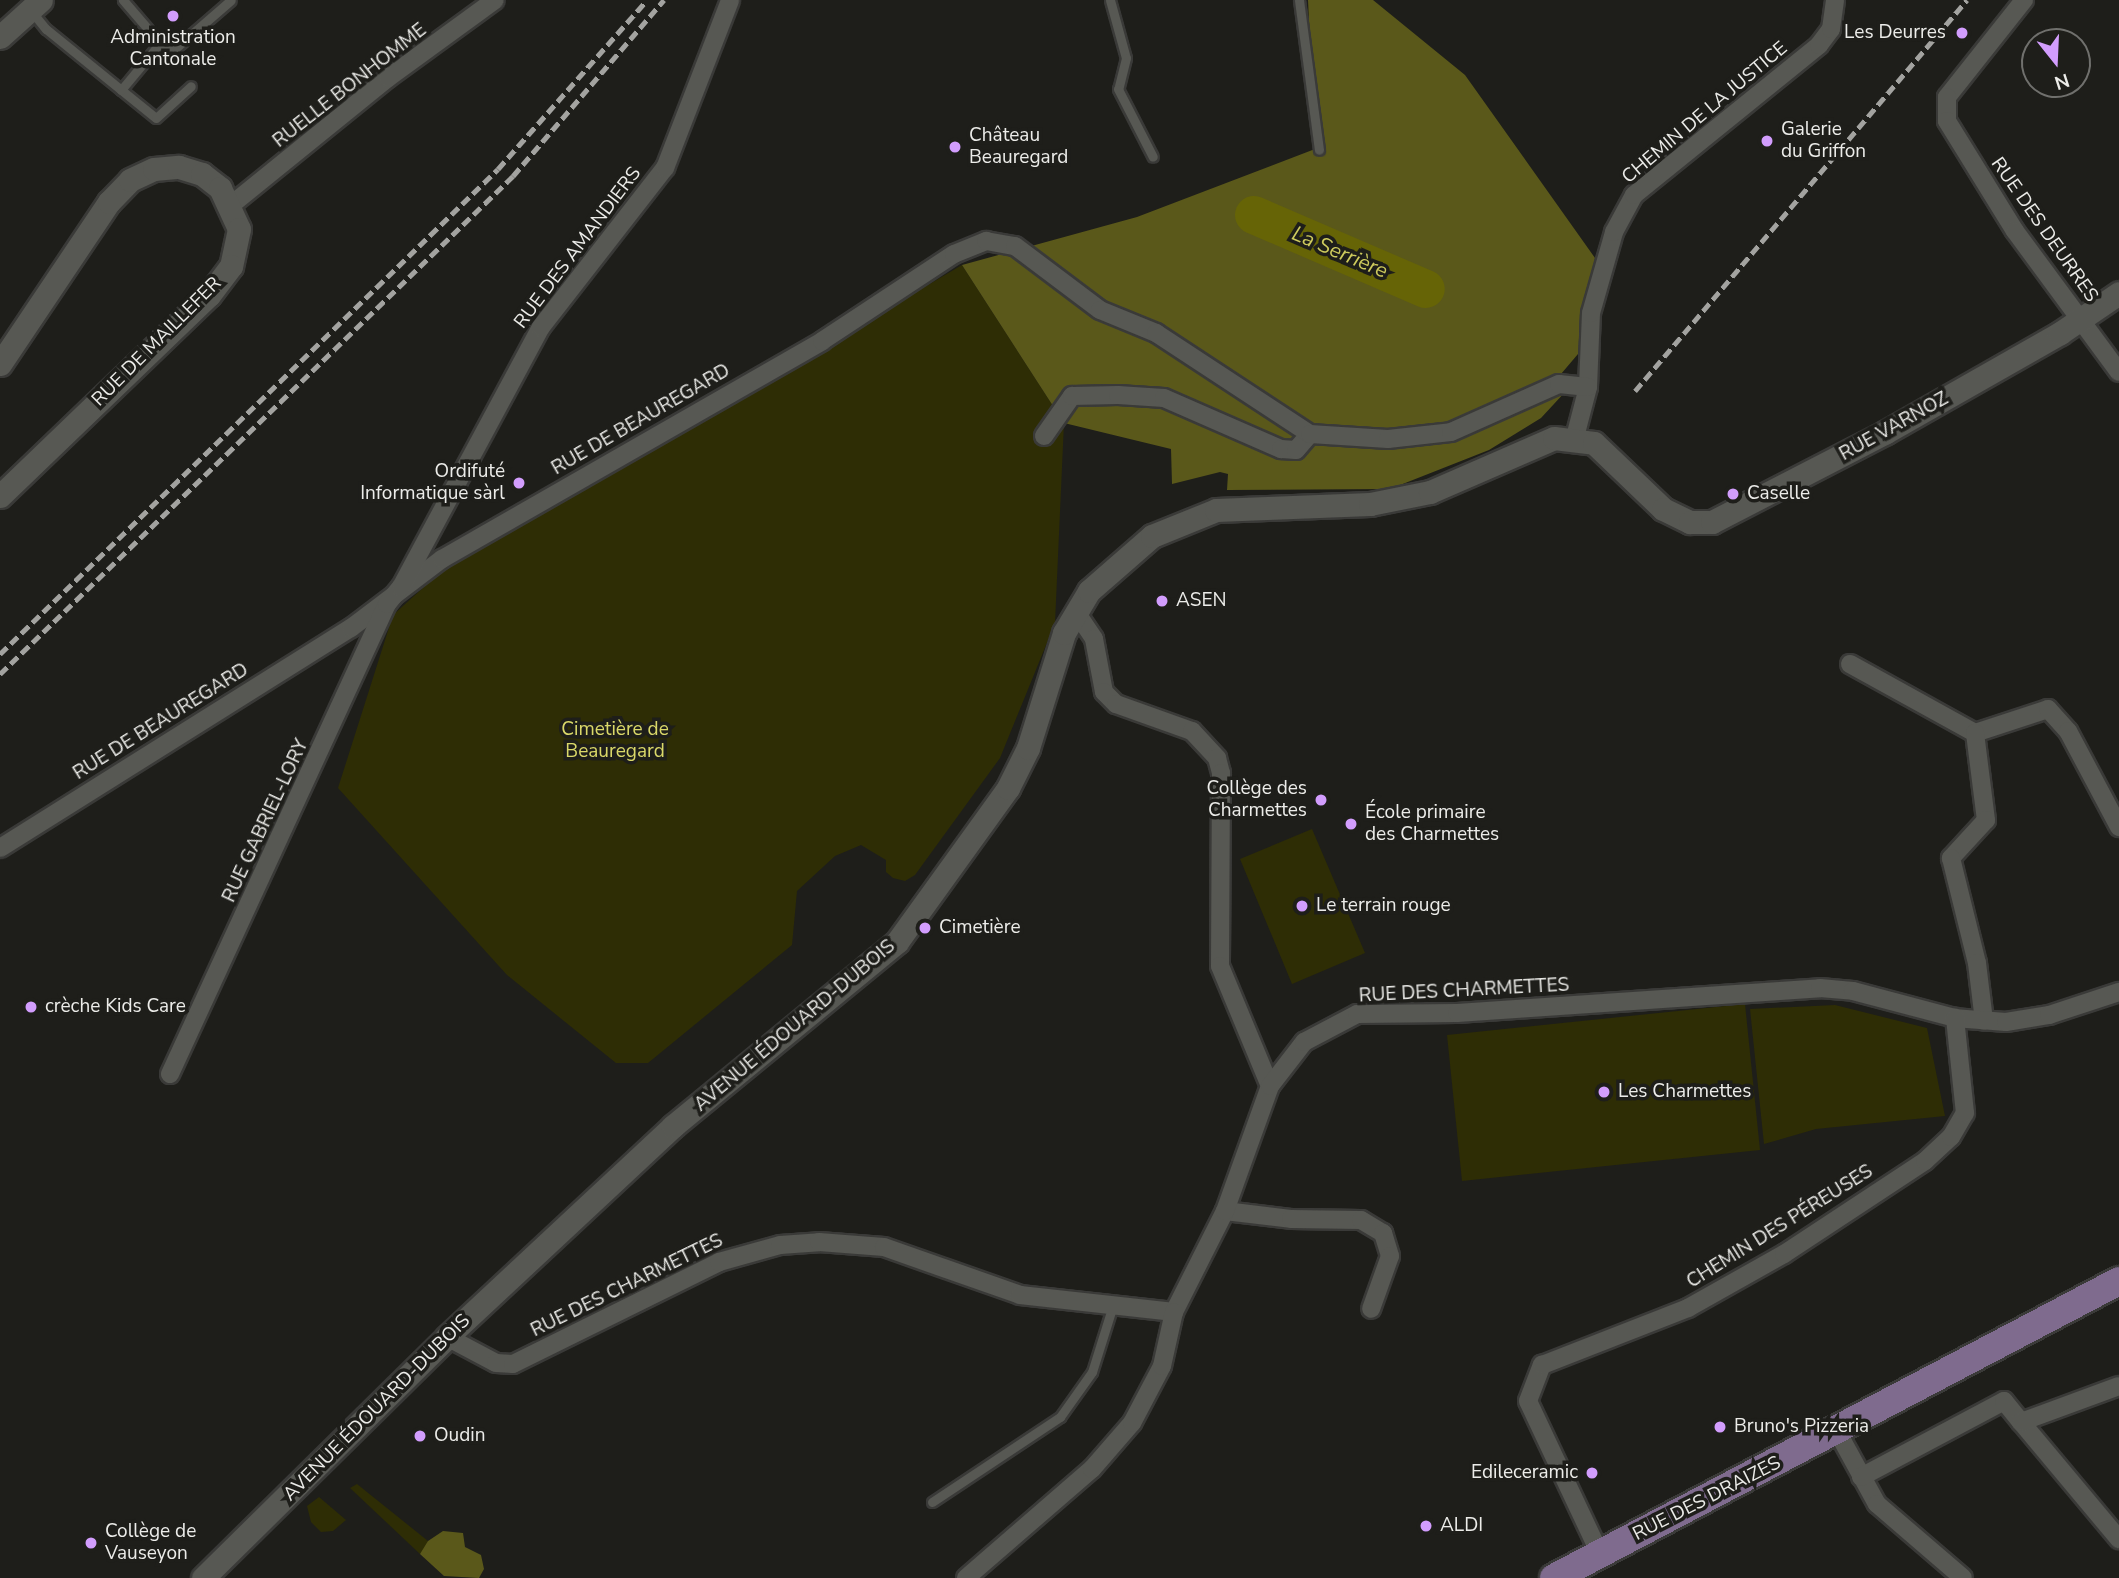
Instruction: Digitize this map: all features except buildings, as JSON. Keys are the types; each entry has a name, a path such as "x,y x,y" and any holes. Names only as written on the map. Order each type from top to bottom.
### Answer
{"main road":[{"name":"RUE DES DRAIZES","path":"1554,1578 2119,1281"}],"street":[{"name":"RUELLE BONHOMME","path":"231,205 388,78 495,0"},
{"name":"RUE DES AMANDIERS","path":"401,587 541,327 665,168 730,0"},
{"name":"CHEMIN DE LA JUSTICE","path":"1575,438 1588,387 1591,313 1614,232 1634,195 1819,45 1831,30 1835,0"},
{"name":"RUE DES DEURRES","path":"2024,0 1957,83 1946,107 1954,136 2119,372"},
{"path":"0,37 35,5"},
{"path":"0,364 109,202 130,180 154,169 179,167 211,181 231,205"},
{"name":"RUE DE MAILLEFER","path":"0,496 209,295 232,266 238,247 239,229 231,205"},
{"name":"RUE DE BEAUREGARD","path":"0,848 351,628 401,587 442,559 822,341 954,254 986,241 1015,246 1100,310 1118,321 1156,333 1310,434"},
{"name":"RUE VARNOZ","path":"1575,438 1594,443 1618,461 1663,509 1690,522 1719,520 1886,432 2081,320 2119,293"},
{"path":"1044,436 1072,396 1164,398 1281,449 1296,450 1310,434 1388,439 1451,432 1559,384 1588,387"},
{"name":"AVENUE ÉDOUARD-DUBOIS","path":"203,1578 447,1337 673,1126 897,942 1008,788 1028,748 1048,676 1076,612 1098,580 1124,556 1152,536 1197,514 1397,499 1468,478 1535,442 1575,438"},
{"name":"RUE GABRIEL-LORY","path":"170,1074 334,728 375,629 401,587"},
{"path":"1076,612 1094,639 1104,692 1116,704 1192,731 1217,758 1221,773 1220,966 1270,1086"},
{"path":"1850,664 1975,733 2048,709 2068,731 2119,827"},
{"path":"1975,733 1986,820 1951,858 1977,963 1984,1021"},
{"name":"RUE DES CHARMETTES","path":"447,1337 496,1363 513,1364 719,1262 779,1245 819,1242 884,1247 1020,1295 1174,1312 1225,1211 1270,1086 1304,1042 1357,1014 1483,1012 1820,988 1853,991 1955,1018 2006,1022 2049,1015 2119,992"},
{"name":"CHEMIN DES PÉREUSES","path":"1600,1555 1528,1402 1542,1365 1688,1308 1784,1254 1925,1161 1951,1137 1965,1113 1955,1018"},
{"path":"1225,1211 1291,1219 1361,1220 1383,1233 1390,1256 1371,1309"},
{"path":"966,1578 1092,1469 1132,1423 1162,1366 1174,1312"},
{"path":"2021,1422 2119,1386"},
{"path":"1861,1477 2004,1401 2119,1539"},
{"path":"1837,1431 1877,1504 1963,1578"}],"lane":[{"path":"123,0 171,52 230,0"},
{"path":"1110,0 1126,58 1118,89 1153,157"},
{"path":"1299,0 1319,150"},
{"path":"35,5 46,29 156,118 191,86"},
{"path":"121,90 160,43"},
{"path":"932,1502 1060,1417 1091,1372 1112,1307"}],"green space":[{"name":"Cimetière de Beauregard","path":"962,265 1064,423 1055,623 1000,758 915,875 905,881 893,878 886,872 886,860 861,845 835,856 797,891 792,945 648,1063 616,1063 507,975 338,788 393,615 445,568"},
{"name":"Le terrain rouge","path":"1312,829 1365,953 1292,984 1240,859"},
{"name":"Les Charmettes","path":"1745,1004 1760,1150 1462,1181 1447,1035"},
{"path":"1835,1005 1927,1028 1945,1116 1816,1129 1764,1144 1750,1009"},
{"path":"357,1484 428,1541 427,1548 420,1554 350,1488"},
{"path":"319,1497 346,1520 333,1531 321,1532 311,1522 307,1506"}],"shaded area":[{"path":"1308,0 1373,0 1465,75 1595,258 1578,354 1561,374 1566,391 1541,418 1489,450 1390,489 1227,490 1228,474 1220,472 1172,484 1171,449 1064,423 962,265 1137,217 1315,149"},
{"path":"443,1531 463,1533 465,1547 481,1555 484,1569 479,1578 444,1576 420,1554 428,1541"}],"waterway":[{"name":"La Serrière","path":"1254,215 1426,289"}],"railway":[{"path":"0,654 498,169 647,0"},
{"path":"0,674 513,176 664,0"},
{"path":"1635,391 1967,0"}],"place":[{"name":"Administration Cantonale","path":"173,16"},
{"name":"Les Deurres","path":"1962,33"},
{"name":"Galerie du Griffon","path":"1767,141"},
{"name":"Château Beauregard","path":"955,147"},
{"name":"Ordifuté Informatique sàrl","path":"519,483"},
{"name":"Caselle","path":"1733,494"},
{"name":"ASEN","path":"1162,601"},
{"name":"Collège des Charmettes","path":"1321,800"},
{"name":"École primaire des Charmettes","path":"1351,824"},
{"name":"Le terrain rouge","path":"1302,906"},
{"name":"Cimetière","path":"925,928"},
{"name":"crèche Kids Care","path":"31,1007"},
{"name":"Les Charmettes","path":"1604,1092"},
{"name":"Bruno's Pizzeria","path":"1720,1427"},
{"name":"Oudin","path":"420,1436"},
{"name":"Edileceramic","path":"1592,1473"},
{"name":"ALDI","path":"1426,1526"},
{"name":"Collège de Vauseyon","path":"91,1543"}]}
